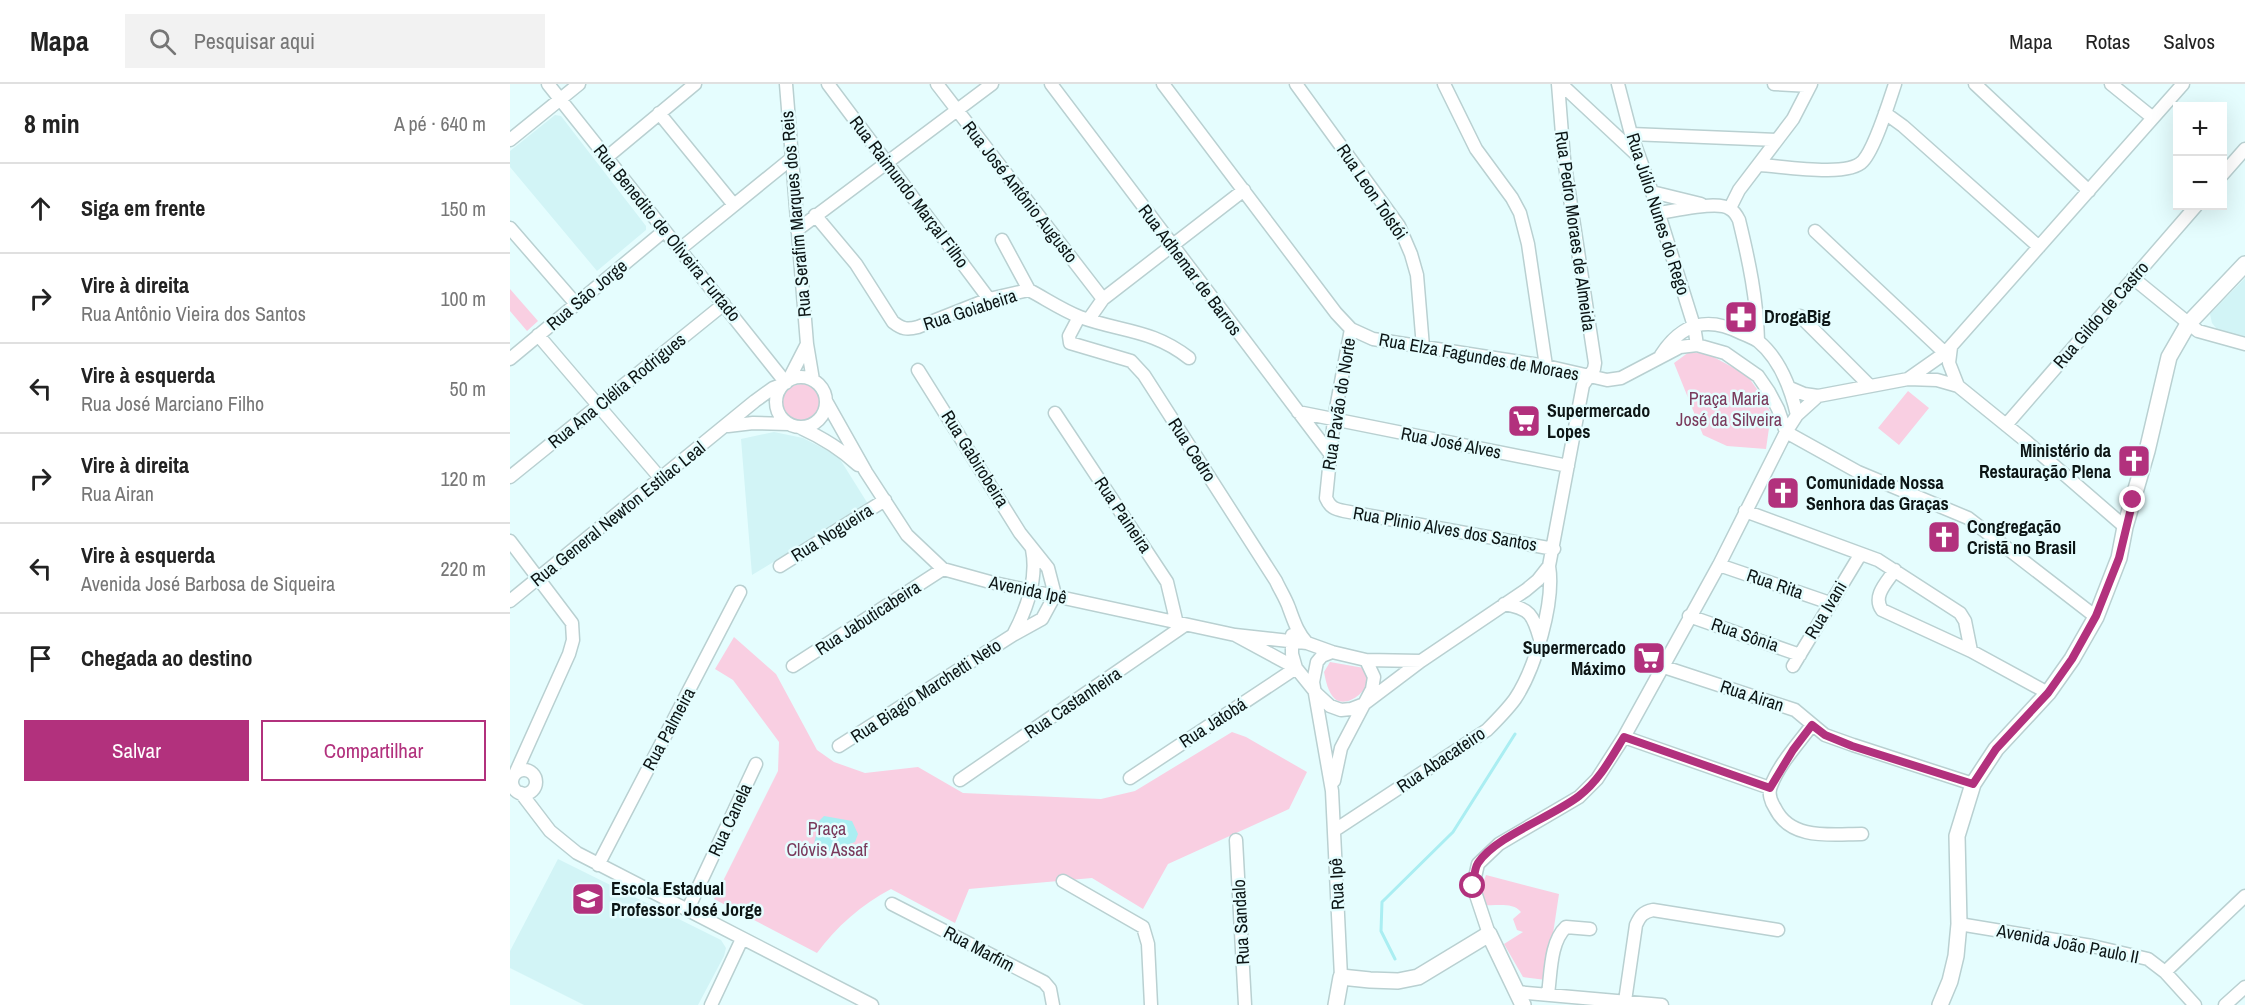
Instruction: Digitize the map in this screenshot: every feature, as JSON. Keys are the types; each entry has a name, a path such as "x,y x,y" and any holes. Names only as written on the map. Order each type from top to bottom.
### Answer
{"main road":[{"path":"1940,1005 1954,965 1959,924 1957,836 1973,784 1993,748 2048,693 2072,659 2096,616 2119,558 2169,357 2188,324 2245,264"},
{"path":"1336,1005 1341,977 1398,981 1418,977 1489,934 1521,1001"}],"street":[{"name":"Rua Benedito de Oliveira Furtado","path":"548,84 787,382"},
{"path":"510,140 579,84"},
{"path":"606,158 695,84"},
{"name":"Rua Serafim Marques dos Reis","path":"786,84 807,344 813,380"},
{"name":"Rua Raimundo Marçal Filho","path":"828,84 989,300"},
{"name":"Rua José Antônio Augusto","path":"937,84 1103,298"},
{"path":"797,230 992,84"},
{"name":"Rua Adhemar de Barros","path":"1051,84 1172,247 1331,454"},
{"name":"Rua Elza Fagundes de Moraes","path":"1163,84 1336,313 1351,329 1373,339 1546,366 1607,380 1621,378 1680,348 1697,345"},
{"name":"Rua Leon Tolstói","path":"1297,84 1399,226 1417,275 1423,347"},
{"path":"1444,84 1472,142 1520,213 1528,244 1546,366"},
{"path":"1559,84 1640,158"},
{"name":"Rua Pedro Moraes de Almeida","path":"1549,566 1583,385 1590,377 1595,363 1564,159 1559,84"},
{"name":"Rua Júlio Nunes do Rego","path":"1618,84 1631,134 1659,213 1694,326 1697,345"},
{"path":"1730,208 1739,190 1802,105 1810,85 1774,84"},
{"path":"1759,165 1841,171 1855,168 1864,161 1895,84"},
{"path":"1975,84 2089,191"},
{"path":"2111,84 2153,118"},
{"path":"1908,379 1948,350 2183,84"},
{"path":"659,113 734,205"},
{"path":"1885,113 1904,126 2039,247"},
{"path":"1631,134 1777,140"},
{"path":"2227,170 2245,149"},
{"path":"680,249 792,159"},
{"path":"1084,318 1103,298 1244,190"},
{"path":"1652,192 1708,206 1730,208 1739,220 1758,311 1758,341"},
{"path":"1659,213 1708,206"},
{"name":"Rua Gildo de Castro","path":"2006,425 2192,210"},
{"name":"Rua Goiabeira","path":"815,215 856,264 887,313 900,328 909,330 989,300 1029,290 1084,318 1149,335 1165,342 1188,358"},
{"path":"510,228 576,304"},
{"name":"Rua São Jorge","path":"510,359 664,231"},
{"path":"1815,231 1948,350 1950,369 1958,386"},
{"path":"1002,240 1029,290"},
{"path":"2133,278 2188,324 2210,336 2245,344"},
{"name":"Rua Ana Clélia Rodrigues","path":"510,477 724,304"},
{"path":"1800,316 1870,386"},
{"name":"Rua Cedro","path":"1084,318 1069,336 1070,343 1120,356 1131,361 1144,375 1276,581 1289,607 1293,622 1307,643"},
{"path":"1694,326 1716,323 1758,341 1775,361 1791,388 1797,415"},
{"name":"Rua Elza Fagundes de Moraes","path":"1661,356 1670,341 1694,326"},
{"name":"Rua Pavão do Norte","path":"1328,479 1334,419 1351,329"},
{"path":"538,335 597,407 661,479"},
{"path":"794,425 779,413 777,396 807,344"},
{"path":"1697,345 1725,353 1758,376 1773,400 1786,432 1858,472 1968,518 2096,616"},
{"name":"Rua Gabirobeira","path":"918,370 1032,549 1048,568 1055,595"},
{"path":"726,426 753,423 794,425 815,423 821,417 826,401 824,393 813,380 800,377 787,382"},
{"path":"1791,388 1804,394 1818,396 1908,379 1936,380 1958,386 2125,527"},
{"name":"Rua General Newton Estilac Leal","path":"510,601 773,388 787,382"},
{"path":"1489,934 1473,886 1478,864 1499,844 1579,797 1597,779 1624,737 1661,666 1719,565 1786,432 1797,415 1818,396"},
{"name":"Avenida Ipê","path":"826,401 866,472 907,535 943,569 1181,625 1235,635 1291,640 1332,652"},
{"name":"Rua José Alves","path":"1298,412 1568,466"},
{"name":"Rua Paineira","path":"1055,413 1167,582 1181,625"},
{"name":"Avenida Ipê","path":"794,425 841,449 866,472"},
{"name":"Rua Plinio Alves dos Santos","path":"1328,479 1326,498 1334,509 1554,549"},
{"name":"Rua Nogueira","path":"780,566 885,500"},
{"path":"1745,511 1878,560 1960,614 1965,621 1971,651"},
{"path":"510,541 572,623 574,630 569,654 513,778 516,795 560,840 577,853 688,909 852,1000 872,1005"},
{"path":"1030,591 1035,567 1032,549"},
{"name":"Rua Ivani","path":"1793,666 1860,555"},
{"name":"Rua Rita","path":"1719,565 1830,603"},
{"path":"1421,661 1366,660 1332,652 1322,656 1317,662 1313,682 1317,694 1330,706 1341,710 1364,704 1421,661 1538,580 1549,566"},
{"name":"Rua Abacateiro","path":"1335,830 1487,730 1516,697 1540,640 1550,592 1549,566"},
{"name":"Rua Jabuticabeira","path":"793,666 943,569"},
{"path":"1894,570 1879,595 1878,605 1882,610 1971,651 2048,693"},
{"name":"Rua Biagio Marchetti Neto","path":"1013,635 1025,613 1030,591"},
{"name":"Rua Palmeira","path":"598,865 740,592"},
{"name":"Rua Biagio Marchetti Neto","path":"839,747 1013,635 1042,619 1055,595"},
{"path":"1504,604 1519,606 1529,612 1534,619 1540,640"},
{"name":"Rua Sônia","path":"1689,616 1800,655"},
{"name":"Rua Cedro","path":"1293,622 1291,640 1296,668"},
{"name":"Rua Castanheira","path":"960,780 1181,625"},
{"name":"Avenida Ipê","path":"1235,635 1296,668 1317,694"},
{"path":"1364,704 1372,689 1374,677 1366,660"},
{"name":"Rua Airan","path":"1661,666 1795,710 1825,735 1852,746 1973,784"},
{"name":"Rua Jatobá","path":"1130,778 1296,668"},
{"name":"Rua Ipê","path":"1317,694 1332,790 1341,977"},
{"name":"Rua Ipê","path":"1332,790 1341,748 1364,704"},
{"path":"1812,725 1793,750 1770,788 1772,803 1786,823 1797,830 1811,834 1862,834"},
{"path":"534,729 530,772 536,781 534,788 543,821"},
{"path":"1624,737 1770,788"},
{"name":"Rua Canela","path":"688,909 756,764"},
{"path":"513,778 522,770 530,772"},
{"path":"516,795 528,793 534,788"},
{"name":"Rua Sandalo","path":"1236,840 1245,1005"},
{"path":"1063,881 1143,927 1148,944 1151,1005"},
{"path":"2165,972 2245,896"},
{"name":"Rua Marfim","path":"892,903 1044,982 1050,989 1053,1005"},
{"path":"1625,1001 1636,925 1639,918 1647,911 1689,915 1778,930"},
{"name":"Avenida João Paulo II","path":"1959,924 2131,954 2148,959 2165,972 2195,1005"},
{"path":"1548,994 1554,955 1561,932 1566,927 1590,929"},
{"path":"711,1005 742,939"},
{"path":"2225,1005 2245,987"},
{"path":"1521,1001 1548,994 1662,1005"}],"shaded area":[{"path":"555,115 561,116 646,226 646,230 597,271 510,167 510,151"},
{"path":"2245,278 2245,338 2219,332 2212,323 2210,314"},
{"path":"774,432 803,438 838,456 868,504 752,575 741,439"},
{"name":"Escola Estadual Professor José Jorge","path":"558,859 721,940 726,948 724,956 698,1005 584,1005 510,968 510,951"}],"green space":[{"path":"510,289 538,321 527,331 510,311"},
{"name":"Praça Maria José da Silveira","path":"1689,352 1708,354 1747,375 1766,402 1771,414 1766,449 1727,446 1703,435 1674,363"},
{"path":"802,384 810,385 816,390 821,396 821,412 816,418 810,423 802,424 794,423 788,418 783,412 782,404 783,396 788,390 794,385"},
{"path":"1908,391 1929,408 1899,445 1878,428"},
{"name":"Praça Clóvis Assaf","path":"734,637 776,674 817,750 834,762 865,773 918,767 963,793 1101,799 1135,791 1232,732 1246,737 1307,772 1289,809 1168,864 1143,909 1092,878 969,889 955,923 891,889 850,917 817,953 714,899 778,771 779,742 733,680 715,669"},
{"path":"1330,662 1364,668 1368,681 1364,690 1355,698 1345,702 1335,699 1329,690 1324,672"},
{"path":"1486,875 1559,894 1546,980 1523,977 1504,944 1523,932 1517,930 1513,919 1521,912 1509,906 1486,905 1481,889"}],"water":[{"path":"824,816 852,821 858,834 855,842 827,852 813,849 819,821"}],"waterway":[{"path":"1395,959 1381,931 1382,902 1453,832 1515,734"}],"place":[{"name":"DrogaBig","path":"1741,317"},
{"name":"Supermercado Lopes","path":"1524,421"},
{"name":"Ministério da Restauração Plena","path":"2134,461"},
{"name":"Comunidade Nossa Senhora das Graças","path":"1783,493"},
{"name":"Congregação Cristã no Brasil","path":"1944,537"},
{"name":"Supermercado Máximo","path":"1649,658"},
{"name":"Escola Estadual Professor José Jorge","path":"588,899"}],"route":[{"path":"1473,886 1478,864 1487,854 1499,844 1579,797 1597,779 1624,737 1770,788 1793,750 1812,725 1825,735 1852,746 1973,784 1996,749 2048,693 2072,659 2096,616 2119,558 2133,500"}]}
